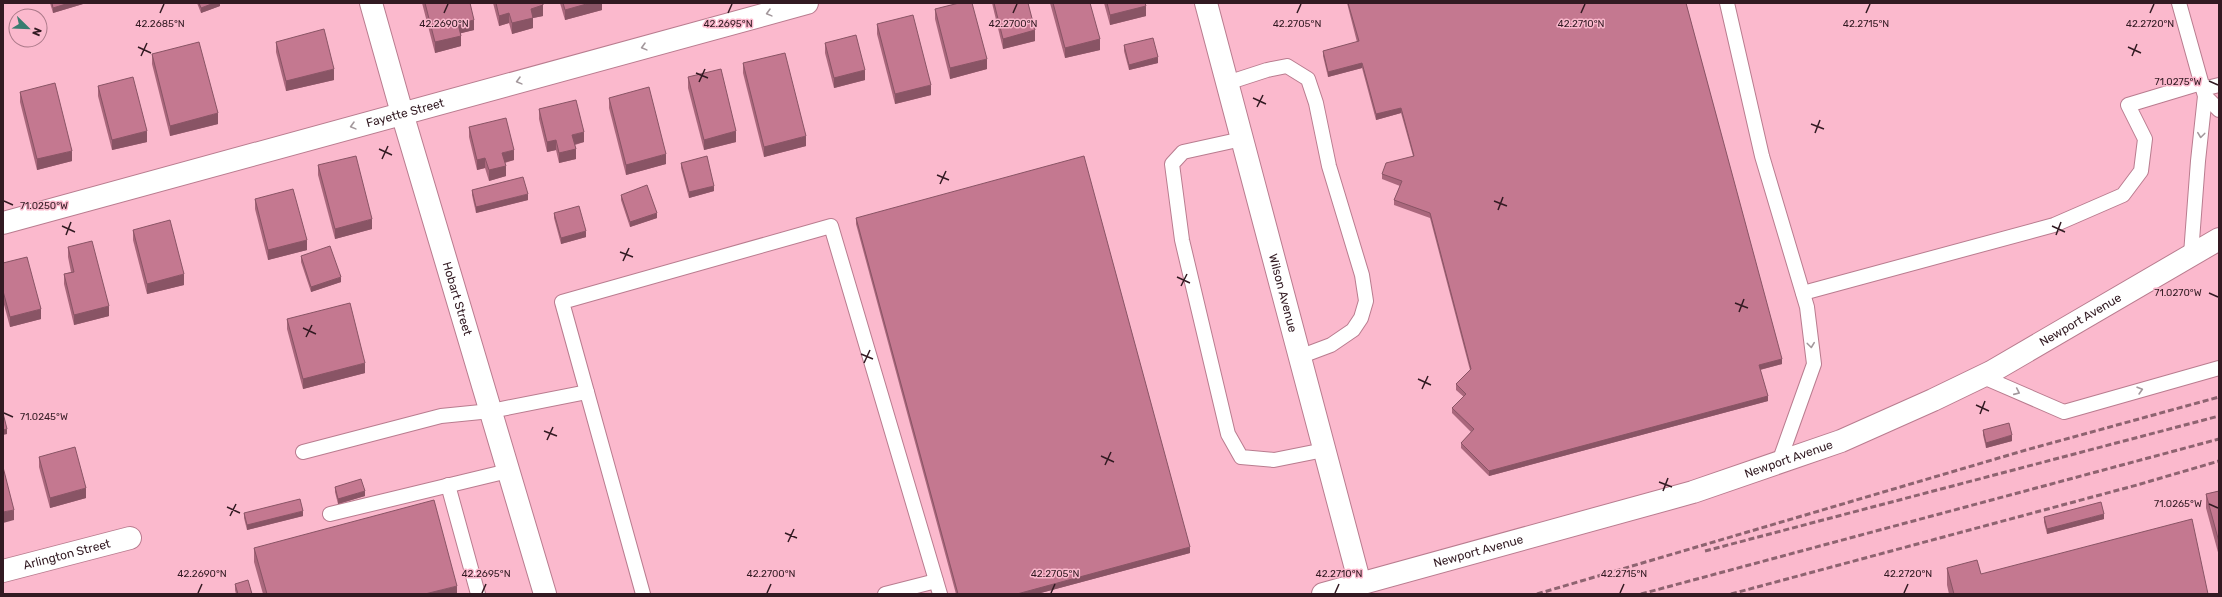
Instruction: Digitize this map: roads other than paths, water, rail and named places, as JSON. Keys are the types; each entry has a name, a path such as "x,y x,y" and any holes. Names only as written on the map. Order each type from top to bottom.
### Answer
{"street":[{"name":"Hobart Street","path":"371,3 544,594"},
{"name":"Fayette Street","path":"3,222 807,3"},
{"name":"Wilson Avenue","path":"1206,3 1360,584"},
{"name":"Newport Avenue","path":"1323,594 1693,492 1841,441 1933,400 1981,376 2219,238"},
{"name":"Arlington Street","path":"3,571 130,538"}],"lane":[{"path":"1726,3 1762,156 1805,300 1814,364 1779,462"},
{"path":"2179,3 2203,89 2191,254"},
{"path":"1227,83 1268,70 1287,66 1308,79 1316,103 1329,166 1362,275 1366,301 1361,318 1353,330 1331,345 1299,357"},
{"path":"1805,300 2054,225 2124,195 2141,171 2145,139 2128,105 2219,85"},
{"path":"2203,89 2219,110"},
{"path":"1242,139 1183,152 1172,164 1182,240 1228,434 1241,457 1274,460 1324,450"},
{"path":"643,594 562,302 831,226 940,594"},
{"path":"1981,376 2064,412 2219,368"},
{"path":"303,452 441,416 491,411 587,392"},
{"path":"330,514 508,471"},
{"path":"448,485 478,594"},
{"path":"885,594 936,580"}],"railway":[{"path":"1537,594 2026,450 2219,397"},
{"path":"1705,551 2219,416"},
{"path":"1641,594 2219,439"},
{"path":"1731,594 2137,485 2219,461"}]}
